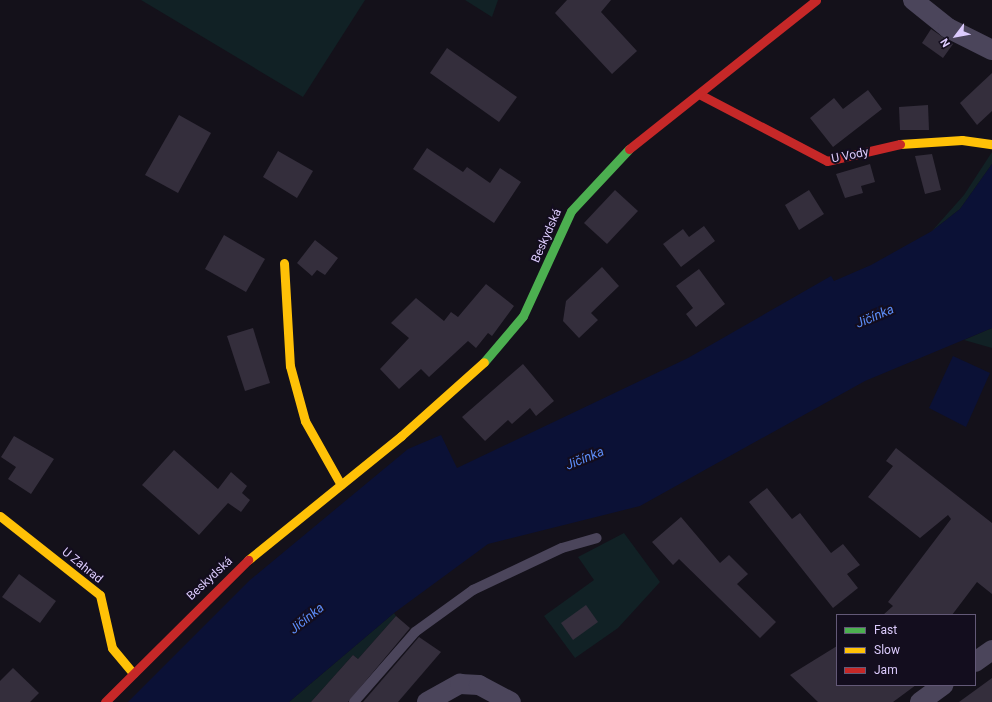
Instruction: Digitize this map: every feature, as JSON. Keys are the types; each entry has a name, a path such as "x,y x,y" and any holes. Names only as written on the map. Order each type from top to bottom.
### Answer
{"street":[{"name":"Beskydská","path":"105,702 238,568 342,485 496,352 523,316 571,211 592,184 699,94 816,0"},
{"path":"913,0 948,28 992,50"},
{"name":"U Vody","path":"699,94 827,161 900,144 962,140 992,144"},
{"path":"284,263 290,366 306,421 342,485"},
{"name":"U Zahrad","path":"0,516 100,595 112,648 133,673"},
{"path":"976,661 992,650"},
{"path":"427,702 460,684 479,685 511,702"},
{"path":"920,702 942,686"}],"lane":[{"path":"354,702 415,632 473,590 562,548 596,538"}],"shaded area":[{"path":"141,0 365,0 303,97"},
{"path":"465,0 498,0 492,17"},
{"path":"992,152 992,164 960,209 932,231 964,195"},
{"path":"992,328 992,348 964,340"},
{"path":"624,533 660,582 618,628 575,658 544,616 594,580 578,557"},
{"path":"394,613 396,616 358,659 353,655 311,702 289,702"}],"water":[{"name":"Jičínka","path":"992,164 992,328 865,381 640,506 488,544 394,613 289,702 128,702 250,580 408,449 441,435 457,468 688,358 831,276 834,281 871,265 932,231 960,209"},
{"path":"953,356 990,373 966,427 929,408"}],"building":[{"path":"567,0 611,0 601,12 637,51 612,74 555,13"},
{"path":"931,29 953,44 943,58 922,43"},
{"path":"447,48 517,97 499,122 430,73"},
{"path":"992,73 992,111 977,125 960,103"},
{"path":"868,90 882,109 833,147 810,118 834,98 843,109"},
{"path":"928,105 929,130 900,130 899,107"},
{"path":"179,115 211,133 178,193 145,175"},
{"path":"427,148 463,172 467,167 490,183 500,168 521,182 494,223 413,169"},
{"path":"278,151 313,171 297,198 263,177"},
{"path":"932,154 941,190 925,194 915,156"},
{"path":"870,164 875,182 861,186 863,193 845,198 836,174"},
{"path":"615,190 638,211 607,244 584,223"},
{"path":"809,190 824,214 799,230 785,205"},
{"path":"704,226 715,241 681,267 663,244 683,229 689,237"},
{"path":"224,235 265,259 246,292 205,269"},
{"path":"315,240 338,258 325,275 317,270 312,276 297,263"},
{"path":"602,267 619,286 591,313 598,320 579,338 563,321 566,301"},
{"path":"699,269 725,304 696,327 686,314 693,308 676,286"},
{"path":"486,284 514,306 492,336 488,333 476,348 468,341 429,377 421,369 399,389 380,369 409,338 391,323 416,298 444,321 451,312 458,317"},
{"path":"253,328 270,383 245,391 227,336"},
{"path":"523,364 554,401 536,416 530,408 512,424 508,420 485,441 462,417"},
{"path":"14,436 54,459 31,494 8,479 16,467 1,457"},
{"path":"896,448 992,523 992,594 977,582 953,614 884,614 893,606 888,602 951,519 948,515 920,538 868,497 893,466 886,461"},
{"path":"174,450 218,489 231,472 247,486 242,493 250,500 241,512 228,503 199,535 142,485"},
{"path":"767,488 792,519 800,513 831,553 843,544 860,565 847,574 858,588 833,608 749,502"},
{"path":"681,517 720,563 729,555 748,574 737,584 776,622 760,638 679,559 673,565 652,542"},
{"path":"19,574 56,601 40,623 2,597"},
{"path":"586,605 598,622 573,640 561,623"},
{"path":"396,616 410,628 348,702 311,702 353,655 358,659"},
{"path":"419,637 441,652 398,702 363,702"},
{"path":"836,647 836,686 915,686 893,702 818,702 790,675"},
{"path":"13,668 39,693 30,702 0,702 0,681"},
{"path":"992,678 992,702 959,702"}],"traffic: fast":[{"path":"484,362 523,316 571,211 629,149"}],"traffic: slow":[{"path":"900,144 962,140 992,144"},
{"path":"284,263 290,366 305,421 341,485"},
{"path":"248,560 401,436 484,362"},
{"path":"0,516 100,595 112,648 133,673"}],"traffic: jam":[{"path":"629,149 816,0"},
{"path":"699,94 827,161 900,144"},
{"path":"105,702 248,560"}]}
